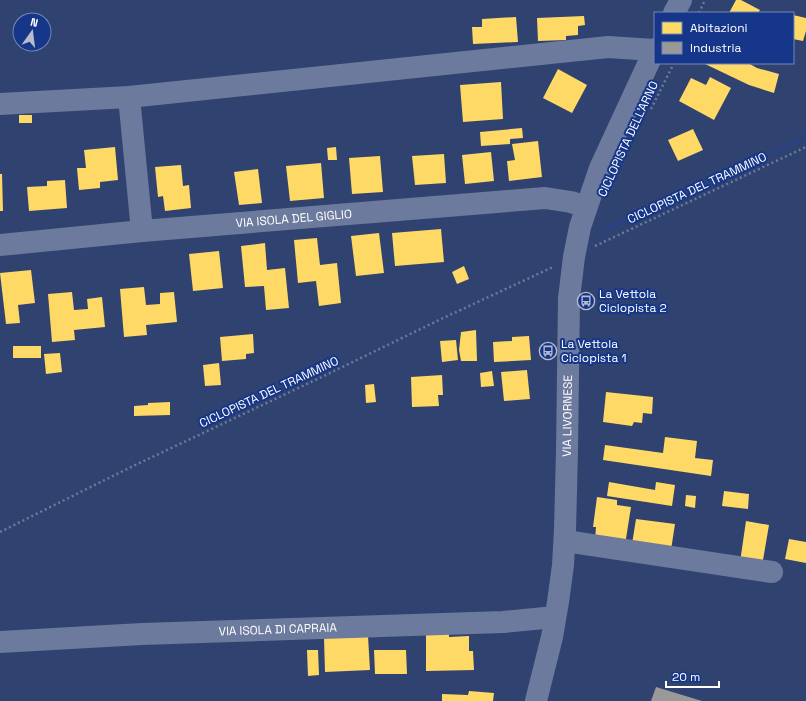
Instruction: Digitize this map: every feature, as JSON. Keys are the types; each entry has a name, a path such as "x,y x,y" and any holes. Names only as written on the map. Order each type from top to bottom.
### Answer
{"street":[{"path":"675,12 681,0"},
{"path":"0,104 129,97 608,47 654,49"},
{"name":"VIA LIVORNESE","path":"536,701 552,638 563,565 567,457 569,298 574,257 580,227 600,168 654,51"},
{"path":"129,97 142,231"},
{"name":"VIA ISOLA DEL GIGLIO","path":"0,245 142,231 545,198 571,202 586,207"},
{"path":"565,541 772,572"},
{"name":"VIA ISOLA DI CAPRAIA","path":"0,642 142,634 503,622 556,617"}],"path":[{"path":"699,12 705,0"},
{"name":"CICLOPISTA DELL'ARNO","path":"651,110 674,64"},
{"name":"CICLOPISTA DEL TRAMMINO","path":"598,238 596,246 806,147"},
{"name":"CICLOPISTA DEL TRAMMINO","path":"0,532 129,468 439,320 546,271"}],"building: Abitazioni":[{"path":"736,0 741,0 760,10 759,12 730,12"},
{"path":"794,15 806,18 806,31 803,41 794,39"},
{"path":"584,16 585,25 578,26 578,35 566,36 566,40 538,41 537,18"},
{"path":"516,17 518,42 473,44 472,27 482,27 482,19"},
{"path":"705,64 750,64 757,68 779,74 774,93 749,85"},
{"path":"558,69 587,85 572,113 543,98"},
{"path":"710,77 731,88 714,120 679,101 691,78 706,85"},
{"path":"501,82 503,119 463,122 460,85"},
{"path":"19,115 32,115 32,123 19,123"},
{"path":"522,128 523,138 510,139 510,144 481,146 480,132"},
{"path":"693,129 703,150 678,161 668,140"},
{"path":"538,141 542,177 509,181 507,161 515,160 512,144"},
{"path":"115,147 118,180 100,182 100,188 79,190 77,168 86,168 84,150"},
{"path":"336,147 337,160 328,160 327,148"},
{"path":"491,152 494,181 465,184 462,155"},
{"path":"444,154 446,183 415,185 412,156"},
{"path":"380,156 383,192 352,194 349,158"},
{"path":"321,163 324,198 290,201 286,166"},
{"path":"181,165 183,186 189,185 191,208 165,211 163,196 158,197 155,167"},
{"path":"258,169 262,203 239,205 234,172"},
{"path":"0,174 2,174 3,211 0,211"},
{"path":"65,180 67,208 29,211 27,187 47,186 47,181"},
{"path":"441,229 444,262 395,266 392,233"},
{"path":"379,233 384,273 356,276 351,236"},
{"path":"317,238 320,265 337,263 341,303 319,306 316,281 298,283 294,240"},
{"path":"265,243 267,270 285,268 289,308 266,310 264,286 245,287 241,246"},
{"path":"219,251 223,288 193,291 189,254"},
{"path":"464,266 469,279 457,284 452,272"},
{"path":"31,270 35,303 18,305 20,323 6,324 0,273"},
{"path":"144,287 146,305 160,304 160,293 174,292 177,322 146,325 147,335 124,337 120,289"},
{"path":"72,292 74,310 88,309 87,299 102,297 105,327 74,330 75,340 52,342 48,294"},
{"path":"476,330 477,361 461,361 459,350 461,332"},
{"path":"253,334 254,353 246,354 246,359 222,361 220,337"},
{"path":"529,336 531,360 494,362 493,342 512,341 512,337"},
{"path":"456,340 458,360 442,362 440,341"},
{"path":"13,346 41,346 41,358 13,358"},
{"path":"60,353 62,372 46,374 44,354"},
{"path":"219,363 221,385 205,386 203,365"},
{"path":"527,370 530,399 504,401 501,372"},
{"path":"492,371 494,386 481,387 480,373"},
{"path":"442,375 443,395 438,395 439,406 412,407 411,377"},
{"path":"374,384 376,402 366,403 365,385"},
{"path":"606,392 653,397 652,414 643,413 642,423 634,422 632,426 603,422"},
{"path":"170,402 170,415 134,416 134,406 148,405 148,403"},
{"path":"665,437 697,441 695,458 713,460 711,476 603,460 605,445 663,453"},
{"path":"609,482 655,490 656,482 675,485 672,506 607,496"},
{"path":"724,491 749,494 748,509 722,506"},
{"path":"686,495 696,496 695,508 685,506"},
{"path":"597,497 617,500 617,505 631,507 625,545 595,540 596,527 593,527"},
{"path":"636,519 675,524 671,550 632,544"},
{"path":"746,521 769,525 762,566 740,562"},
{"path":"789,539 806,542 806,563 785,559"},
{"path":"449,633 449,637 469,636 469,651 473,651 474,670 426,671 426,634"},
{"path":"368,636 370,670 325,672 324,638"},
{"path":"307,650 318,650 319,675 308,676"},
{"path":"374,650 406,650 407,674 375,674"},
{"path":"469,691 494,693 493,701 442,701 442,694 468,695"}],"building: Industria":[{"path":"656,687 702,701 651,701"}],"waterway":[{"path":"605,230 806,137"}],"place":[{"name":"La Vettola Ciclopista 2","path":"586,301"},
{"name":"La Vettola Ciclopista 1","path":"548,351"}]}
